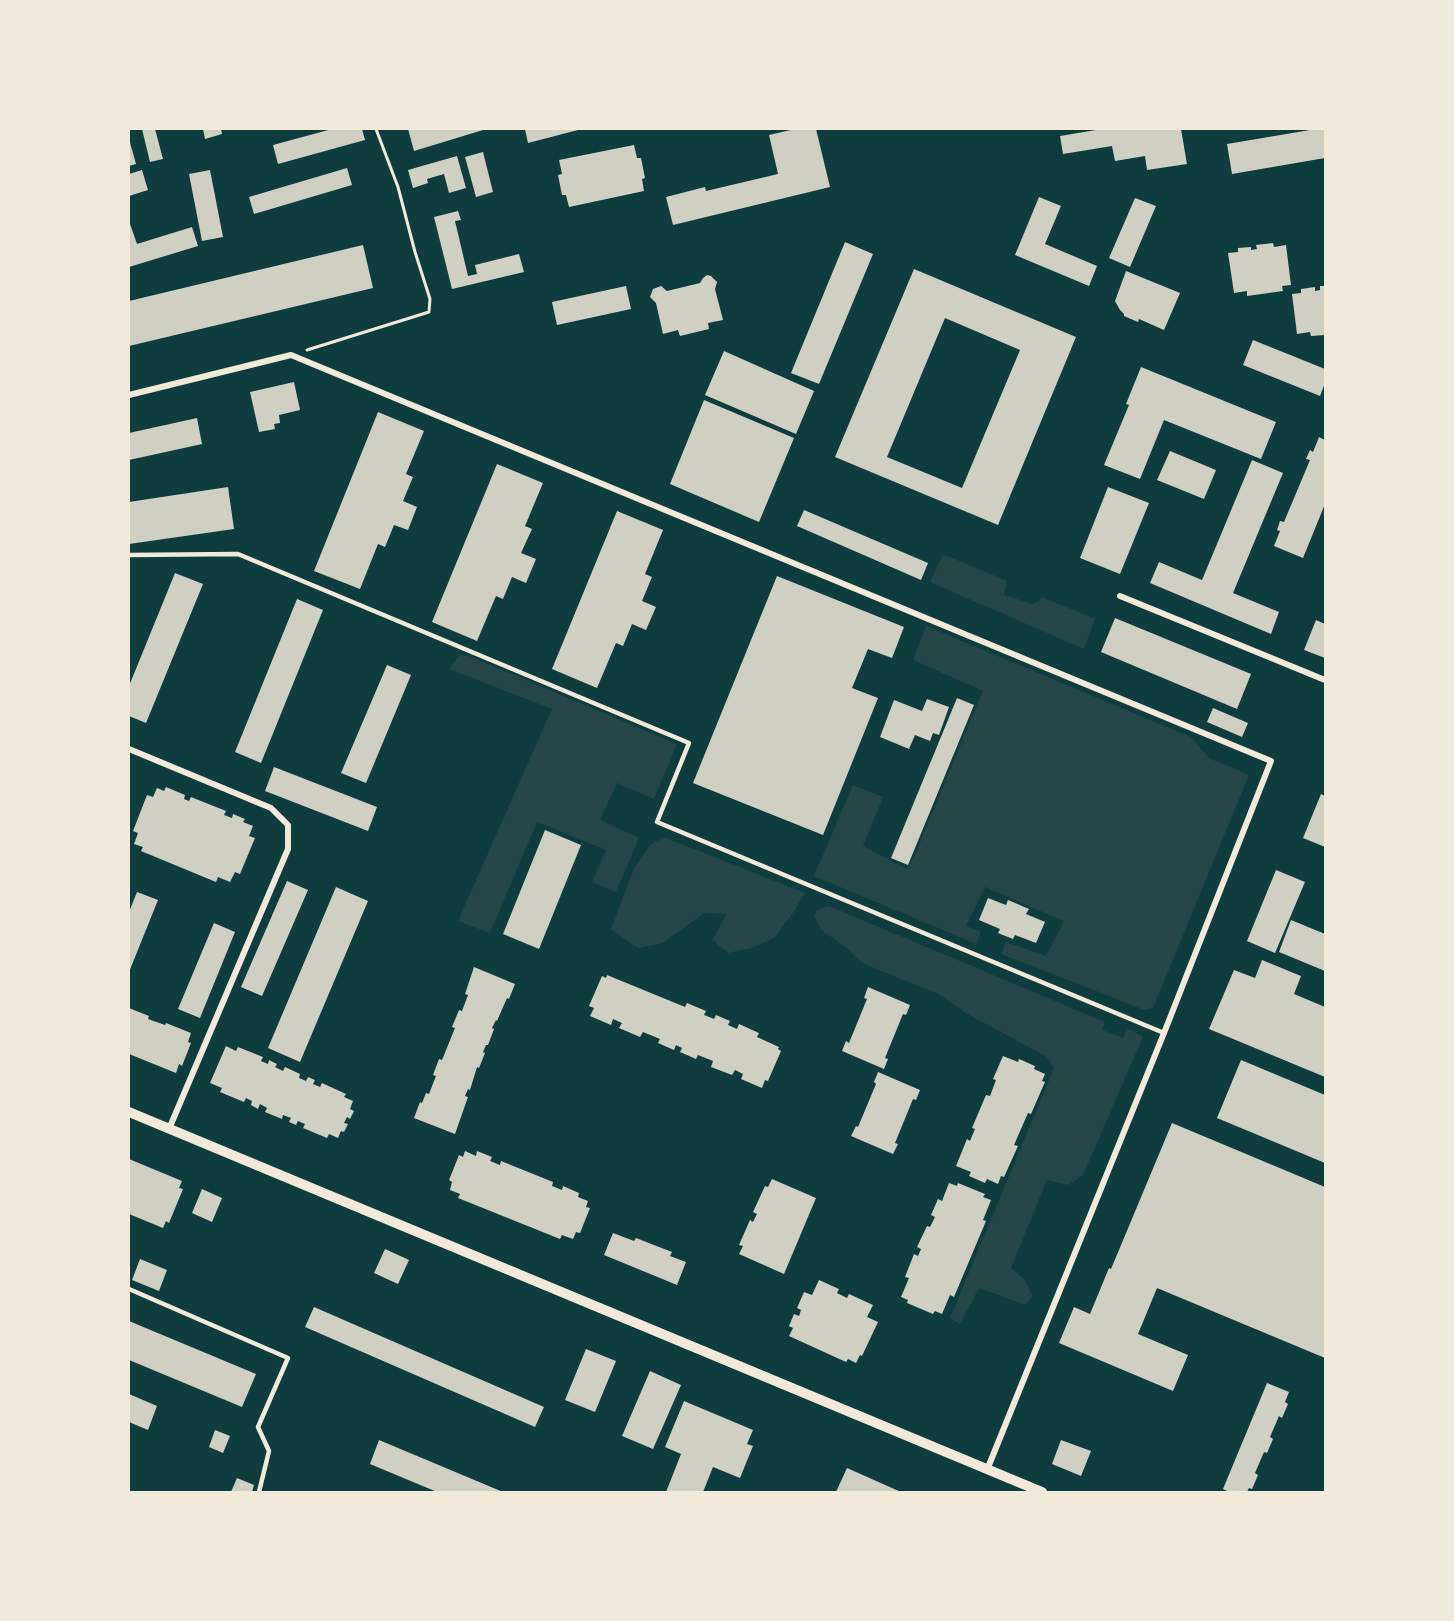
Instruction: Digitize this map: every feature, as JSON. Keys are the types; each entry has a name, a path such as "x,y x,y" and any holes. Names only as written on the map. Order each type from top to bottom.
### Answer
{"street":[{"path":"129,395 291,355 1270,761 1164,1033 987,1470"},
{"path":"1120,596 1325,680"},
{"path":"129,749 271,808 288,825 288,849 169,1129"},
{"path":"129,1112 1042,1492"}],"lane":[{"path":"129,555 238,554 690,743 657,822 1164,1033"},
{"path":"129,1289 288,1358 258,1427 269,1451 259,1492"}],"path":[{"path":"291,355 429,312 430,298 398,187 376,129"}],"shaded area":[{"path":"945,555 1007,581 1004,595 1032,604 1042,597 1095,619 1084,649 930,582 942,556"},
{"path":"926,626 1191,737 1209,758 1249,775 1153,1008 1145,1010 1001,954 1006,942 1046,956 1064,921 985,887 966,926 981,932 976,944 814,876 853,785 883,797 863,846 907,869 914,857 983,691 913,660"},
{"path":"460,655 469,656 677,744 654,799 617,783 600,820 639,838 616,892 592,882 606,850 537,822 490,933 458,921 552,709 449,669"},
{"path":"664,837 805,893 774,938 751,948 728,953 712,940 727,914 704,913 663,943 638,948 611,929 634,868 650,845"},
{"path":"829,906 1105,1022 1102,1030 1123,1038 1127,1028 1143,1037 1083,1175 1068,1185 1047,1180 1011,1268 1024,1279 1033,1297 1025,1305 979,1288 960,1324 950,1318 1054,1068 1047,1057 966,1013 938,994 862,963 847,948 821,930 814,916 817,910"}],"building":[{"path":"142,129 155,129 163,159 150,162"},
{"path":"203,129 221,129 222,134 205,139"},
{"path":"332,129 362,129 365,140 278,164 273,145"},
{"path":"408,129 483,129 483,130 414,151"},
{"path":"525,129 578,129 578,130 528,143"},
{"path":"795,129 816,129 830,187 673,225 666,197 705,187 706,191 778,174 769,135"},
{"path":"1102,129 1181,129 1187,164 1147,170 1145,156 1115,161 1112,146 1063,154 1060,136"},
{"path":"1325,129 1325,158 1232,174 1227,144"},
{"path":"129,139 136,164 129,166"},
{"path":"634,145 637,158 641,158 645,178 642,179 644,191 569,207 566,195 562,195 558,175 562,174 559,160"},
{"path":"483,152 493,192 476,197 465,157"},
{"path":"457,156 466,188 449,193 444,174 427,179 428,183 413,188 408,170"},
{"path":"347,168 352,185 254,214 249,197"},
{"path":"142,170 148,190 129,196 129,174"},
{"path":"210,170 223,237 202,241 189,174"},
{"path":"1039,197 1061,206 1045,244 1097,266 1089,286 1015,255"},
{"path":"1135,198 1156,206 1130,267 1109,258"},
{"path":"458,211 461,220 455,221 468,276 477,274 475,265 519,254 524,272 452,289 434,217"},
{"path":"129,221 137,244 192,227 198,246 129,267"},
{"path":"845,242 873,254 819,384 791,373"},
{"path":"1273,243 1274,247 1286,245 1291,285 1282,286 1283,291 1247,296 1247,291 1234,293 1228,253 1238,252 1238,248 1251,247 1251,250 1257,249 1256,245"},
{"path":"363,245 373,288 129,346 129,301"},
{"path":"914,269 1076,337 998,525 835,457","holes":["945,318 1020,350 962,488 887,457"]},
{"path":"1126,271 1180,293 1164,330 1139,319 1138,322 1124,316 1120,310 1115,301"},
{"path":"707,275 717,282 715,289 723,320 708,323 709,329 680,336 678,330 663,334 656,303 650,297 653,289 661,286 667,291 700,283"},
{"path":"626,286 631,309 557,325 552,302"},
{"path":"1320,286 1325,286 1325,335 1311,336 1310,332 1297,334 1292,294 1301,293 1301,289 1315,287 1315,291 1320,290"},
{"path":"1253,340 1325,369 1325,383 1320,396 1243,365"},
{"path":"724,351 814,391 796,434 705,395"},
{"path":"1141,367 1276,422 1261,459 1164,420 1140,479 1104,465 1129,405 1126,404"},
{"path":"294,382 300,410 279,415 280,423 274,424 275,429 259,432 250,392"},
{"path":"704,400 794,438 759,522 670,484"},
{"path":"378,412 424,431 406,474 413,477 403,501 417,507 408,530 394,525 385,547 378,544 360,589 314,571"},
{"path":"197,418 202,444 129,460 129,433"},
{"path":"1319,437 1325,440 1325,504 1303,558 1274,546 1280,531 1277,530 1280,521 1284,522 1310,460 1306,459 1310,450 1313,452"},
{"path":"1170,451 1216,470 1204,499 1157,480"},
{"path":"1252,460 1283,473 1233,593 1279,612 1271,634 1150,583 1159,562 1202,580"},
{"path":"497,464 543,483 525,526 532,529 521,553 536,559 526,583 512,577 503,599 496,596 477,641 432,622"},
{"path":"228,487 234,529 129,544 129,502"},
{"path":"1108,487 1149,503 1120,574 1080,558"},
{"path":"804,510 928,563 921,580 797,526"},
{"path":"617,511 663,530 645,574 652,577 642,601 656,607 646,630 632,624 623,646 616,643 597,688 552,669"},
{"path":"175,573 203,584 146,723 129,716 129,686"},
{"path":"777,576 904,627 892,658 868,649 852,688 878,698 823,835 693,783"},
{"path":"297,599 323,610 261,763 235,752"},
{"path":"1115,618 1251,674 1237,709 1101,652"},
{"path":"1316,620 1325,624 1325,658 1304,650"},
{"path":"387,665 411,675 366,783 341,773"},
{"path":"957,698 974,705 908,865 891,858"},
{"path":"927,699 949,707 939,735 933,733 930,741 915,735 909,749 880,737 894,700 922,711"},
{"path":"1213,708 1248,723 1242,737 1207,722"},
{"path":"274,767 377,807 368,831 265,791"},
{"path":"166,787 185,795 184,799 189,801 191,797 226,811 224,815 232,818 233,814 245,819 243,822 253,826 249,836 255,838 240,874 235,872 230,882 218,877 216,882 141,851 143,847 134,844 138,833 133,831 147,795 153,797 157,788 164,791"},
{"path":"1321,794 1325,796 1325,847 1303,838"},
{"path":"545,830 581,845 539,949 503,934"},
{"path":"1276,870 1305,882 1275,953 1247,941"},
{"path":"287,881 308,890 262,996 241,987"},
{"path":"336,887 368,901 300,1062 268,1048"},
{"path":"137,892 158,900 129,972 129,912"},
{"path":"988,898 1006,905 1008,900 1029,909 1026,914 1045,922 1036,943 1015,935 1013,939 998,933 1000,929 979,920"},
{"path":"1291,920 1325,934 1325,971 1279,952"},
{"path":"214,923 235,932 200,1018 178,1009"},
{"path":"1262,960 1301,976 1294,994 1325,1007 1325,1077 1209,1029 1234,970 1255,978"},
{"path":"474,967 515,984 492,1028 494,1029 488,1045 483,1052 485,1053 479,1068 477,1067 470,1090 468,1089 465,1096 468,1097 455,1134 414,1118 420,1102 422,1103 426,1093 429,1094 439,1059 442,1060 455,1028 452,1027 459,1010 462,1011"},
{"path":"607,975 685,1007 687,1003 706,1011 704,1015 714,1019 716,1015 730,1021 728,1025 737,1029 739,1024 759,1033 757,1037 779,1047 781,1051 768,1081 765,1080 762,1088 741,1079 743,1074 735,1070 732,1075 711,1067 713,1061 698,1055 696,1059 680,1052 682,1048 676,1045 674,1050 658,1043 660,1039 643,1032 640,1037 619,1028 622,1023 613,1019 611,1025 590,1016 594,1008 589,1006 602,976 606,978"},
{"path":"868,987 910,1005 906,1015 903,1014 885,1058 888,1059 884,1069 842,1051 846,1041 849,1043 867,999 864,998"},
{"path":"129,1008 149,1016 148,1019 191,1033 188,1042 191,1043 182,1066 179,1064 176,1073 129,1054"},
{"path":"226,1046 236,1051 238,1047 263,1057 261,1061 268,1064 269,1060 283,1071 285,1067 300,1074 299,1078 306,1081 308,1077 315,1080 313,1084 320,1087 322,1083 346,1094 344,1097 353,1101 350,1109 354,1111 350,1119 347,1117 344,1123 348,1124 344,1132 341,1131 338,1138 329,1134 327,1138 303,1128 305,1124 298,1121 296,1125 289,1122 291,1118 283,1115 282,1119 265,1112 267,1108 260,1104 258,1109 251,1105 252,1101 246,1098 244,1102 220,1092 222,1088 210,1083"},
{"path":"1003,1056 1018,1062 1019,1059 1035,1066 1034,1069 1045,1074 1042,1081 1045,1082 1014,1145 1018,1146 1004,1177 1001,1176 998,1184 987,1179 985,1183 969,1176 971,1172 956,1166 967,1139 970,1141 975,1129 972,1128 986,1095 990,1096 996,1080 993,1079"},
{"path":"1241,1060 1325,1095 1325,1163 1217,1118"},
{"path":"878,1072 920,1090 916,1100 913,1099 895,1143 898,1144 893,1154 851,1136 856,1126 858,1127 876,1084 874,1082"},
{"path":"1172,1123 1325,1187 1325,1358 1157,1288 1138,1334 1188,1355 1173,1391 1059,1343 1074,1307 1090,1314"},
{"path":"465,1151 476,1156 477,1151 492,1157 490,1161 500,1165 501,1161 553,1182 552,1186 562,1190 563,1186 579,1193 578,1197 588,1201 586,1207 590,1208 580,1233 576,1232 573,1239 562,1235 560,1239 458,1198 460,1194 450,1190 452,1182 449,1180 459,1155 463,1157"},
{"path":"129,1159 182,1181 179,1188 183,1189 169,1223 166,1221 163,1228 129,1214"},
{"path":"772,1179 816,1198 784,1274 739,1254 743,1246 739,1245 750,1220 753,1222 757,1214 753,1212 765,1186 768,1187"},
{"path":"949,1183 957,1186 958,1183 985,1194 983,1197 991,1200 983,1220 986,1221 954,1297 950,1295 942,1314 935,1311 933,1314 907,1303 908,1300 901,1297 909,1278 905,1277 914,1254 918,1256 921,1249 917,1247 927,1226 930,1227 935,1217 931,1215 938,1199 942,1201"},
{"path":"202,1189 222,1198 212,1222 192,1213"},
{"path":"613,1233 634,1241 636,1238 672,1252 670,1256 686,1262 677,1285 604,1255"},
{"path":"385,1249 409,1260 398,1284 374,1273"},
{"path":"140,1259 167,1270 159,1291 132,1280"},
{"path":"819,1280 839,1289 837,1293 847,1298 849,1294 873,1305 867,1317 878,1322 862,1356 860,1355 856,1363 848,1359 846,1362 789,1336 793,1328 789,1326 794,1314 799,1316 801,1310 797,1308 804,1292 812,1295"},
{"path":"314,1307 544,1407 535,1427 305,1327"},
{"path":"129,1321 256,1374 242,1407 129,1360"},
{"path":"586,1349 616,1361 595,1412 565,1400"},
{"path":"650,1371 681,1385 653,1449 622,1436"},
{"path":"1267,1383 1289,1392 1285,1402 1288,1404 1282,1418 1279,1416 1270,1437 1273,1439 1267,1453 1264,1452 1255,1473 1258,1475 1252,1489 1249,1488 1247,1492 1229,1492 1223,1489"},
{"path":"129,1394 157,1406 148,1430 129,1422"},
{"path":"684,1401 753,1430 747,1444 753,1446 740,1478 713,1467 703,1492 666,1492 681,1454 665,1447"},
{"path":"215,1430 230,1436 223,1453 209,1447"},
{"path":"379,1440 503,1492 437,1492 370,1464"},
{"path":"1061,1440 1091,1451 1081,1476 1052,1464"},
{"path":"847,1468 901,1492 836,1492"},
{"path":"237,1478 254,1485 252,1492 231,1492"}]}
